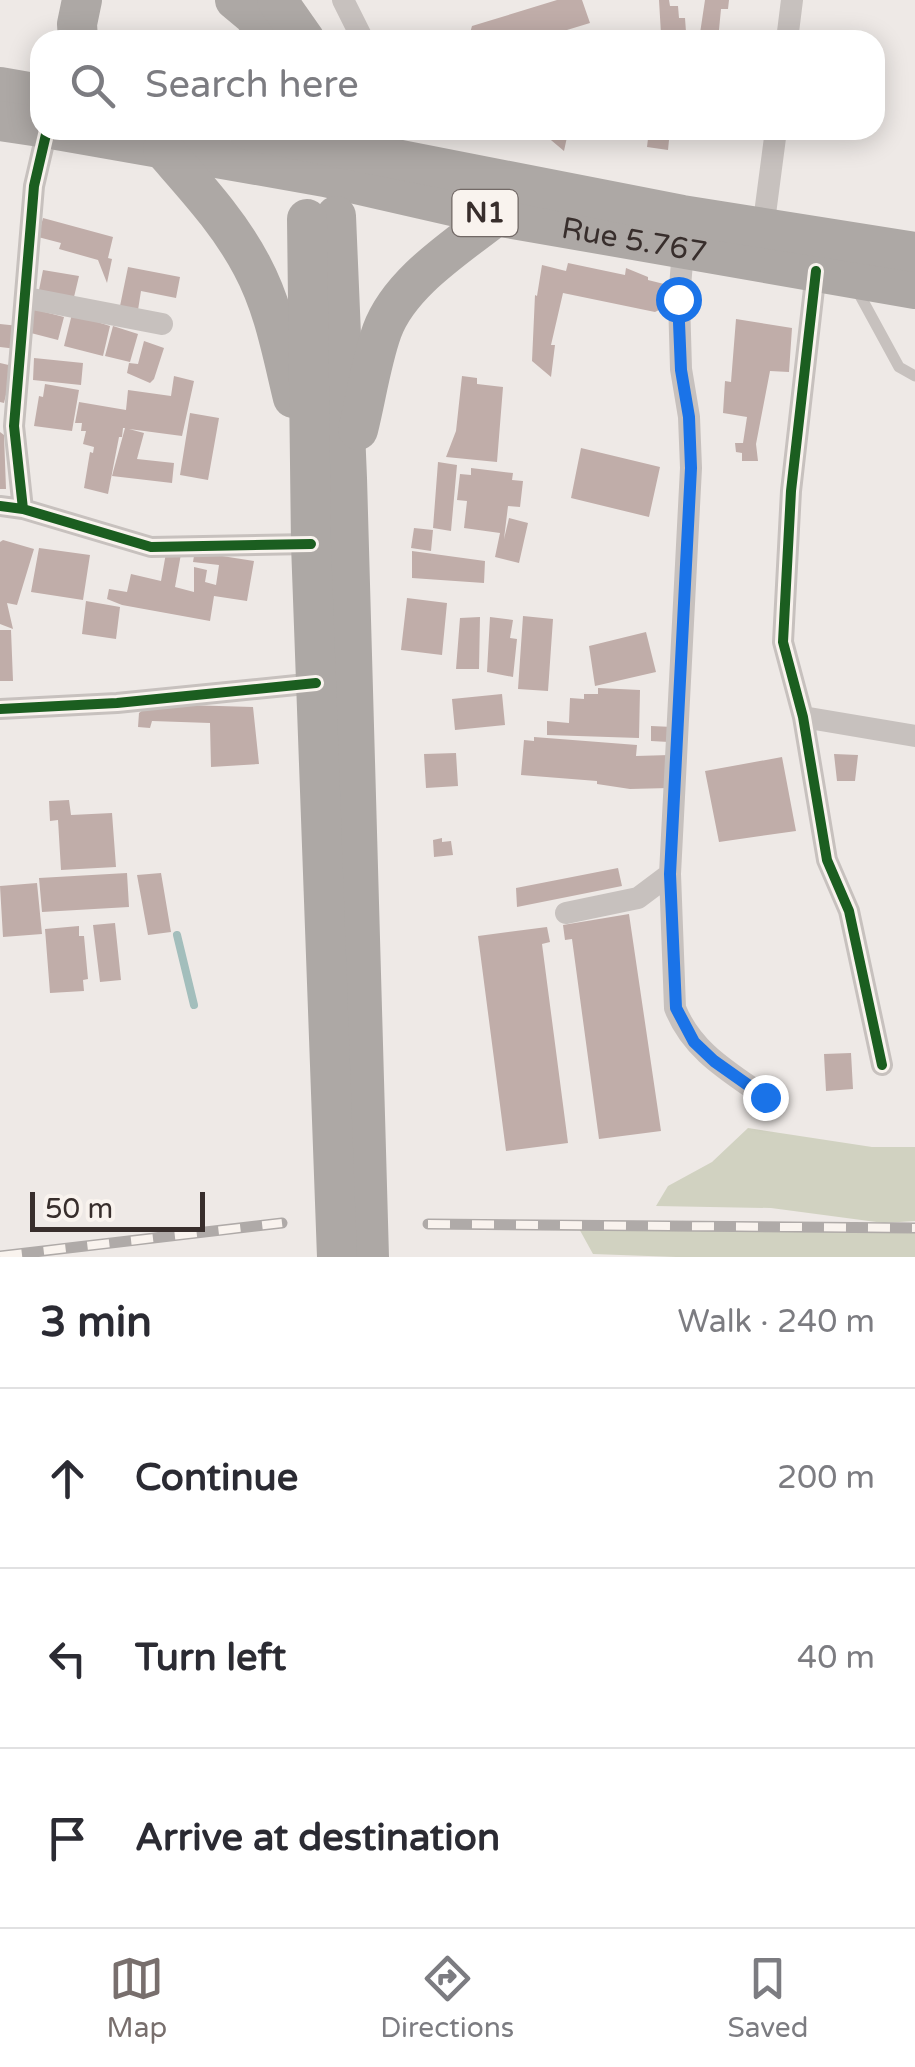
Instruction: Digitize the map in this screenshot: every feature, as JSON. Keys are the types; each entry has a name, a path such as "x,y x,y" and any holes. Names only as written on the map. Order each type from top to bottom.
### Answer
{"highway":[{"path":"77,30 82,0"},
{"path":"235,0 264,30"},
{"path":"277,0 298,30"},
{"path":"0,88 30,92"},
{"path":"0,120 30,126"},
{"name":"Rue 5.767","path":"113,140 325,176 496,216 915,288"},
{"name":"N1","path":"351,140 382,143 764,229 915,252"},
{"path":"163,149 217,211 252,266 329,475"},
{"path":"337,1257 311,544 329,475 382,328 431,268 496,216"},
{"path":"321,218 329,475 368,1257"}],"street":[{"path":"788,30 792,0"},
{"path":"351,2 360,30"},
{"path":"41,140 34,186 27,298 7,420 11,507 151,546 311,544"},
{"path":"764,229 775,140"},
{"path":"683,250 678,299 691,468 670,874 676,1008 694,1042 765,1097"},
{"path":"833,274 791,491 783,642 802,717 827,860 849,911 882,1065"},
{"path":"27,298 162,324"},
{"path":"0,709 117,703 316,683"},
{"path":"802,717 915,736"},
{"path":"566,913 638,898 670,874"}],"lane":[{"path":"833,274 899,367 915,376"}],"green space":[{"path":"748,1128 872,1147 915,1147 915,1221 884,1223 771,1208 656,1206 668,1186 712,1162"},
{"path":"577,1225 915,1228 915,1257 593,1254"}],"building":[{"path":"557,0 582,0 590,23 567,30 471,30 472,26"},
{"path":"659,0 669,0 670,6 678,6 679,18 685,18 686,30 661,30"},
{"path":"705,0 729,0 728,9 721,9 719,30 700,30"},
{"path":"551,140 566,140 564,151"},
{"path":"648,140 669,140 668,150 647,147"},
{"path":"43,218 113,237 107,283 98,260 59,249 61,243 38,237"},
{"path":"568,263 625,275 626,268 664,284 659,310 655,312 563,293 551,345 555,345 551,377 532,361 535,295 542,265 566,271"},
{"path":"128,267 180,277 176,298 141,291 138,310 120,306"},
{"path":"43,270 79,276 74,297 39,290"},
{"path":"33,309 64,317 58,340 27,332"},
{"path":"72,314 110,326 103,356 64,346"},
{"path":"736,319 792,328 789,372 770,371 756,444 758,461 742,461 742,453 736,452 735,443 743,443 747,417 723,413 725,381 731,382"},
{"path":"0,324 19,326 17,349 0,347"},
{"path":"113,326 138,334 130,362 105,356"},
{"path":"144,341 164,348 150,383 127,373 129,363 138,364"},
{"path":"34,358 83,363 81,385 33,380"},
{"path":"0,363 13,366 4,403 0,402"},
{"path":"174,376 194,381 182,436 129,429 144,433 137,459 174,463 172,483 112,476 123,428 119,437 108,494 84,488 94,447 83,444 86,431 81,431 82,423 75,423 79,402 126,410 128,390 171,396"},
{"path":"462,376 477,378 477,384 503,387 497,462 446,457 456,431"},
{"path":"45,384 79,390 72,431 34,426"},
{"path":"190,413 219,418 208,480 180,475"},
{"path":"0,432 4,435 6,489 0,489"},
{"path":"581,448 660,467 649,517 571,498"},
{"path":"438,462 457,465 451,531 433,528"},
{"path":"471,468 513,473 512,480 523,481 520,507 508,506 504,539 509,518 528,523 519,563 495,557 500,533 464,528 467,501 457,500 460,474 471,475"},
{"path":"414,528 433,530 431,551 411,548"},
{"path":"3,540 34,549 17,605 7,603 13,629 0,624"},
{"path":"39,548 90,555 83,600 31,592"},
{"path":"412,551 485,561 484,583 412,578"},
{"path":"166,553 181,554 175,587 194,592 194,567 207,570 205,582 216,585 219,565 193,562 194,556 254,561 247,601 214,596 210,621 107,599 109,589 127,592 131,574 161,581"},
{"path":"407,598 447,603 442,655 401,650"},
{"path":"86,601 120,607 116,639 82,634"},
{"path":"523,616 553,619 548,691 518,689"},
{"path":"480,617 479,669 456,669 460,618"},
{"path":"490,617 513,620 510,638 517,639 513,677 487,672"},
{"path":"0,630 11,630 13,681 0,681"},
{"path":"646,632 656,672 595,686 589,646"},
{"path":"598,688 640,690 639,738 547,735 547,721 569,723 570,698 598,694"},
{"path":"502,694 505,725 455,730 452,699"},
{"path":"151,704 253,707 259,764 211,767 210,723 152,721 150,728 138,727 139,713"},
{"path":"651,726 673,727 669,742 651,741"},
{"path":"534,737 637,745 636,756 670,755 669,788 630,789 597,781 521,775 524,740 534,741"},
{"path":"456,753 458,786 426,788 424,754"},
{"path":"834,754 858,755 855,781 837,781"},
{"path":"782,757 796,831 719,842 705,771"},
{"path":"69,800 71,815 112,813 116,867 61,870 58,820 50,821 49,801"},
{"path":"442,838 442,842 451,841 453,855 434,857 433,840"},
{"path":"618,868 622,886 517,907 516,888"},
{"path":"127,873 129,907 42,912 39,878"},
{"path":"161,873 171,932 148,935 137,875"},
{"path":"37,883 42,934 3,937 0,886"},
{"path":"629,914 661,1131 599,1139 572,939 565,940 563,925"},
{"path":"115,923 121,980 100,982 93,925"},
{"path":"79,926 79,936 84,936 88,979 83,980 84,991 50,993 45,929"},
{"path":"547,927 550,942 542,944 568,1143 506,1151 478,936"},
{"path":"851,1053 853,1089 826,1091 824,1054"}],"waterway":[{"path":"177,935 194,1005"}],"railway":[{"path":"0,1256 282,1223"},
{"path":"428,1224 915,1228"}],"cycle path":[{"path":"23,509 14,426 34,186 45,140"},
{"path":"816,271 791,491 783,642 803,717 827,860 849,911 882,1065"},
{"path":"0,506 23,509 151,547 311,544"},
{"path":"0,709 117,703 316,683"}],"route":[{"path":"678,299 691,468 670,874 676,1008 694,1042 765,1097"}]}
